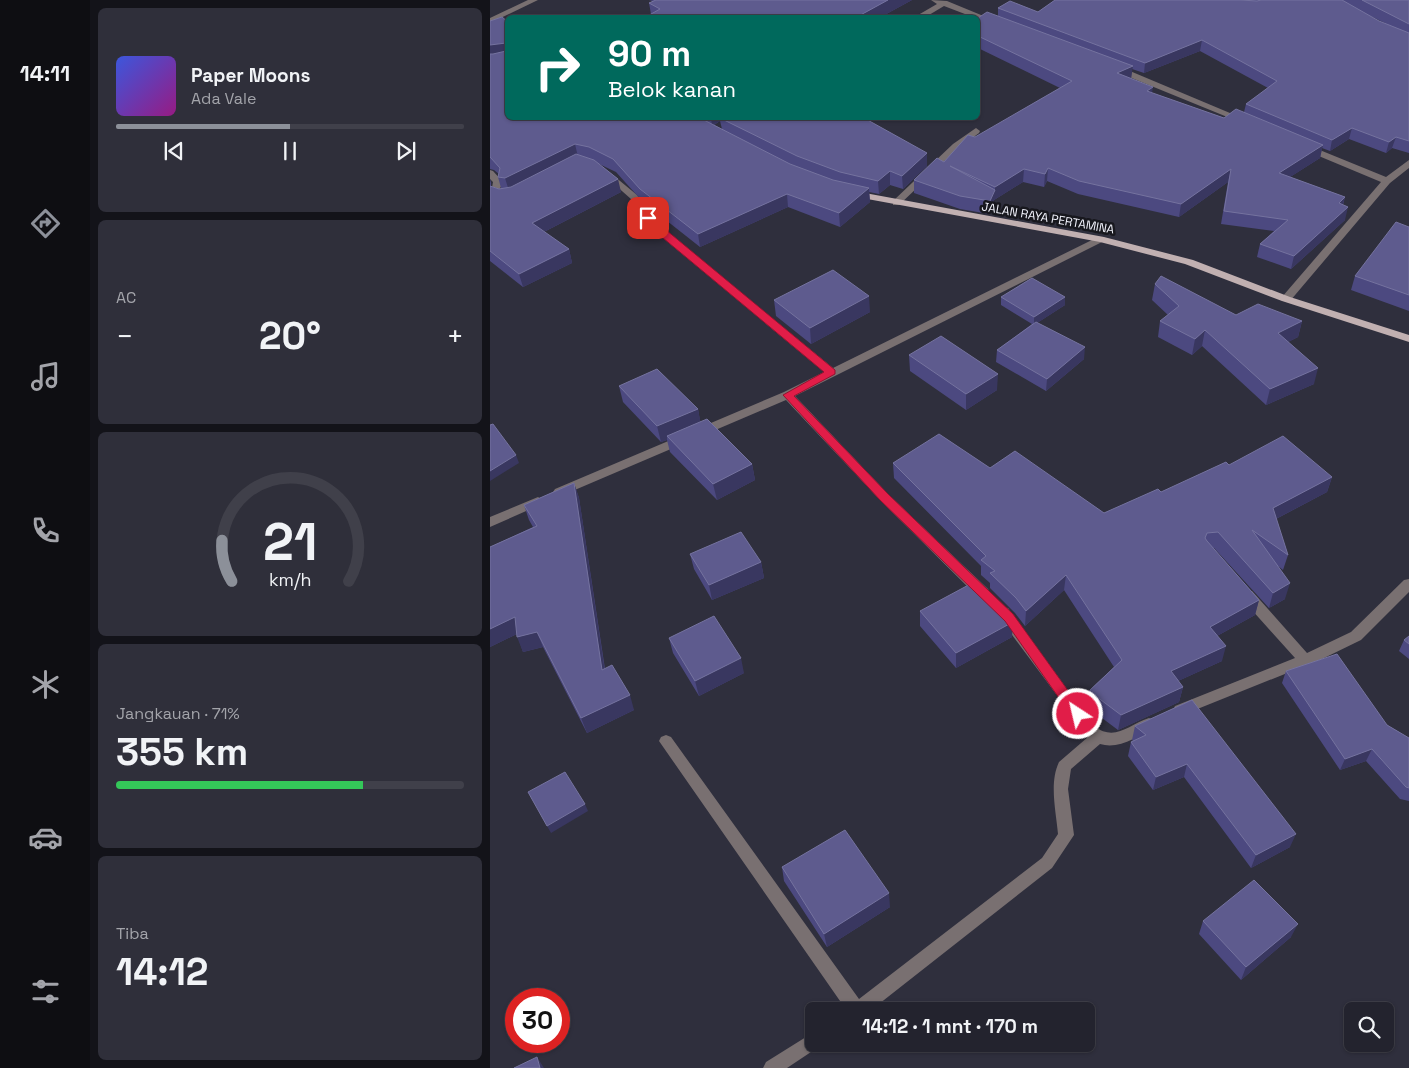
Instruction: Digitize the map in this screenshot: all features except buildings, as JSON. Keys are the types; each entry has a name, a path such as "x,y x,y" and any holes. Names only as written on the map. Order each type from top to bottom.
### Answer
{"main road":[{"path":"490,22 505,25"},
{"name":"JALAN RAYA PERTAMINA","path":"845,191 896,203 1101,239 1189,262 1286,299 1409,339"}],"street":[{"path":"490,22 534,0"},
{"path":"921,15 940,1 977,15"},
{"path":"980,16 1000,24"},
{"path":"1102,63 1249,123"},
{"path":"896,203 956,146 976,131"},
{"path":"1295,142 1387,181"},
{"path":"1286,299 1387,181 1409,163"},
{"path":"600,167 634,197 654,226 831,372"},
{"path":"490,174 498,182 495,195"},
{"path":"490,522 788,395 1101,239"},
{"path":"788,395 884,497 1009,618 1089,730 1097,738 1104,741 1114,740 1305,660 1356,636 1409,584"},
{"path":"1241,588 1305,660"},
{"path":"666,741 857,1011 1047,863 1066,835 1060,789 1064,766 1097,738"},
{"path":"772,1068 805,1046"}],"route":[{"path":"648,218 654,226 831,372 788,395 884,497 1009,618 1078,714"}]}
